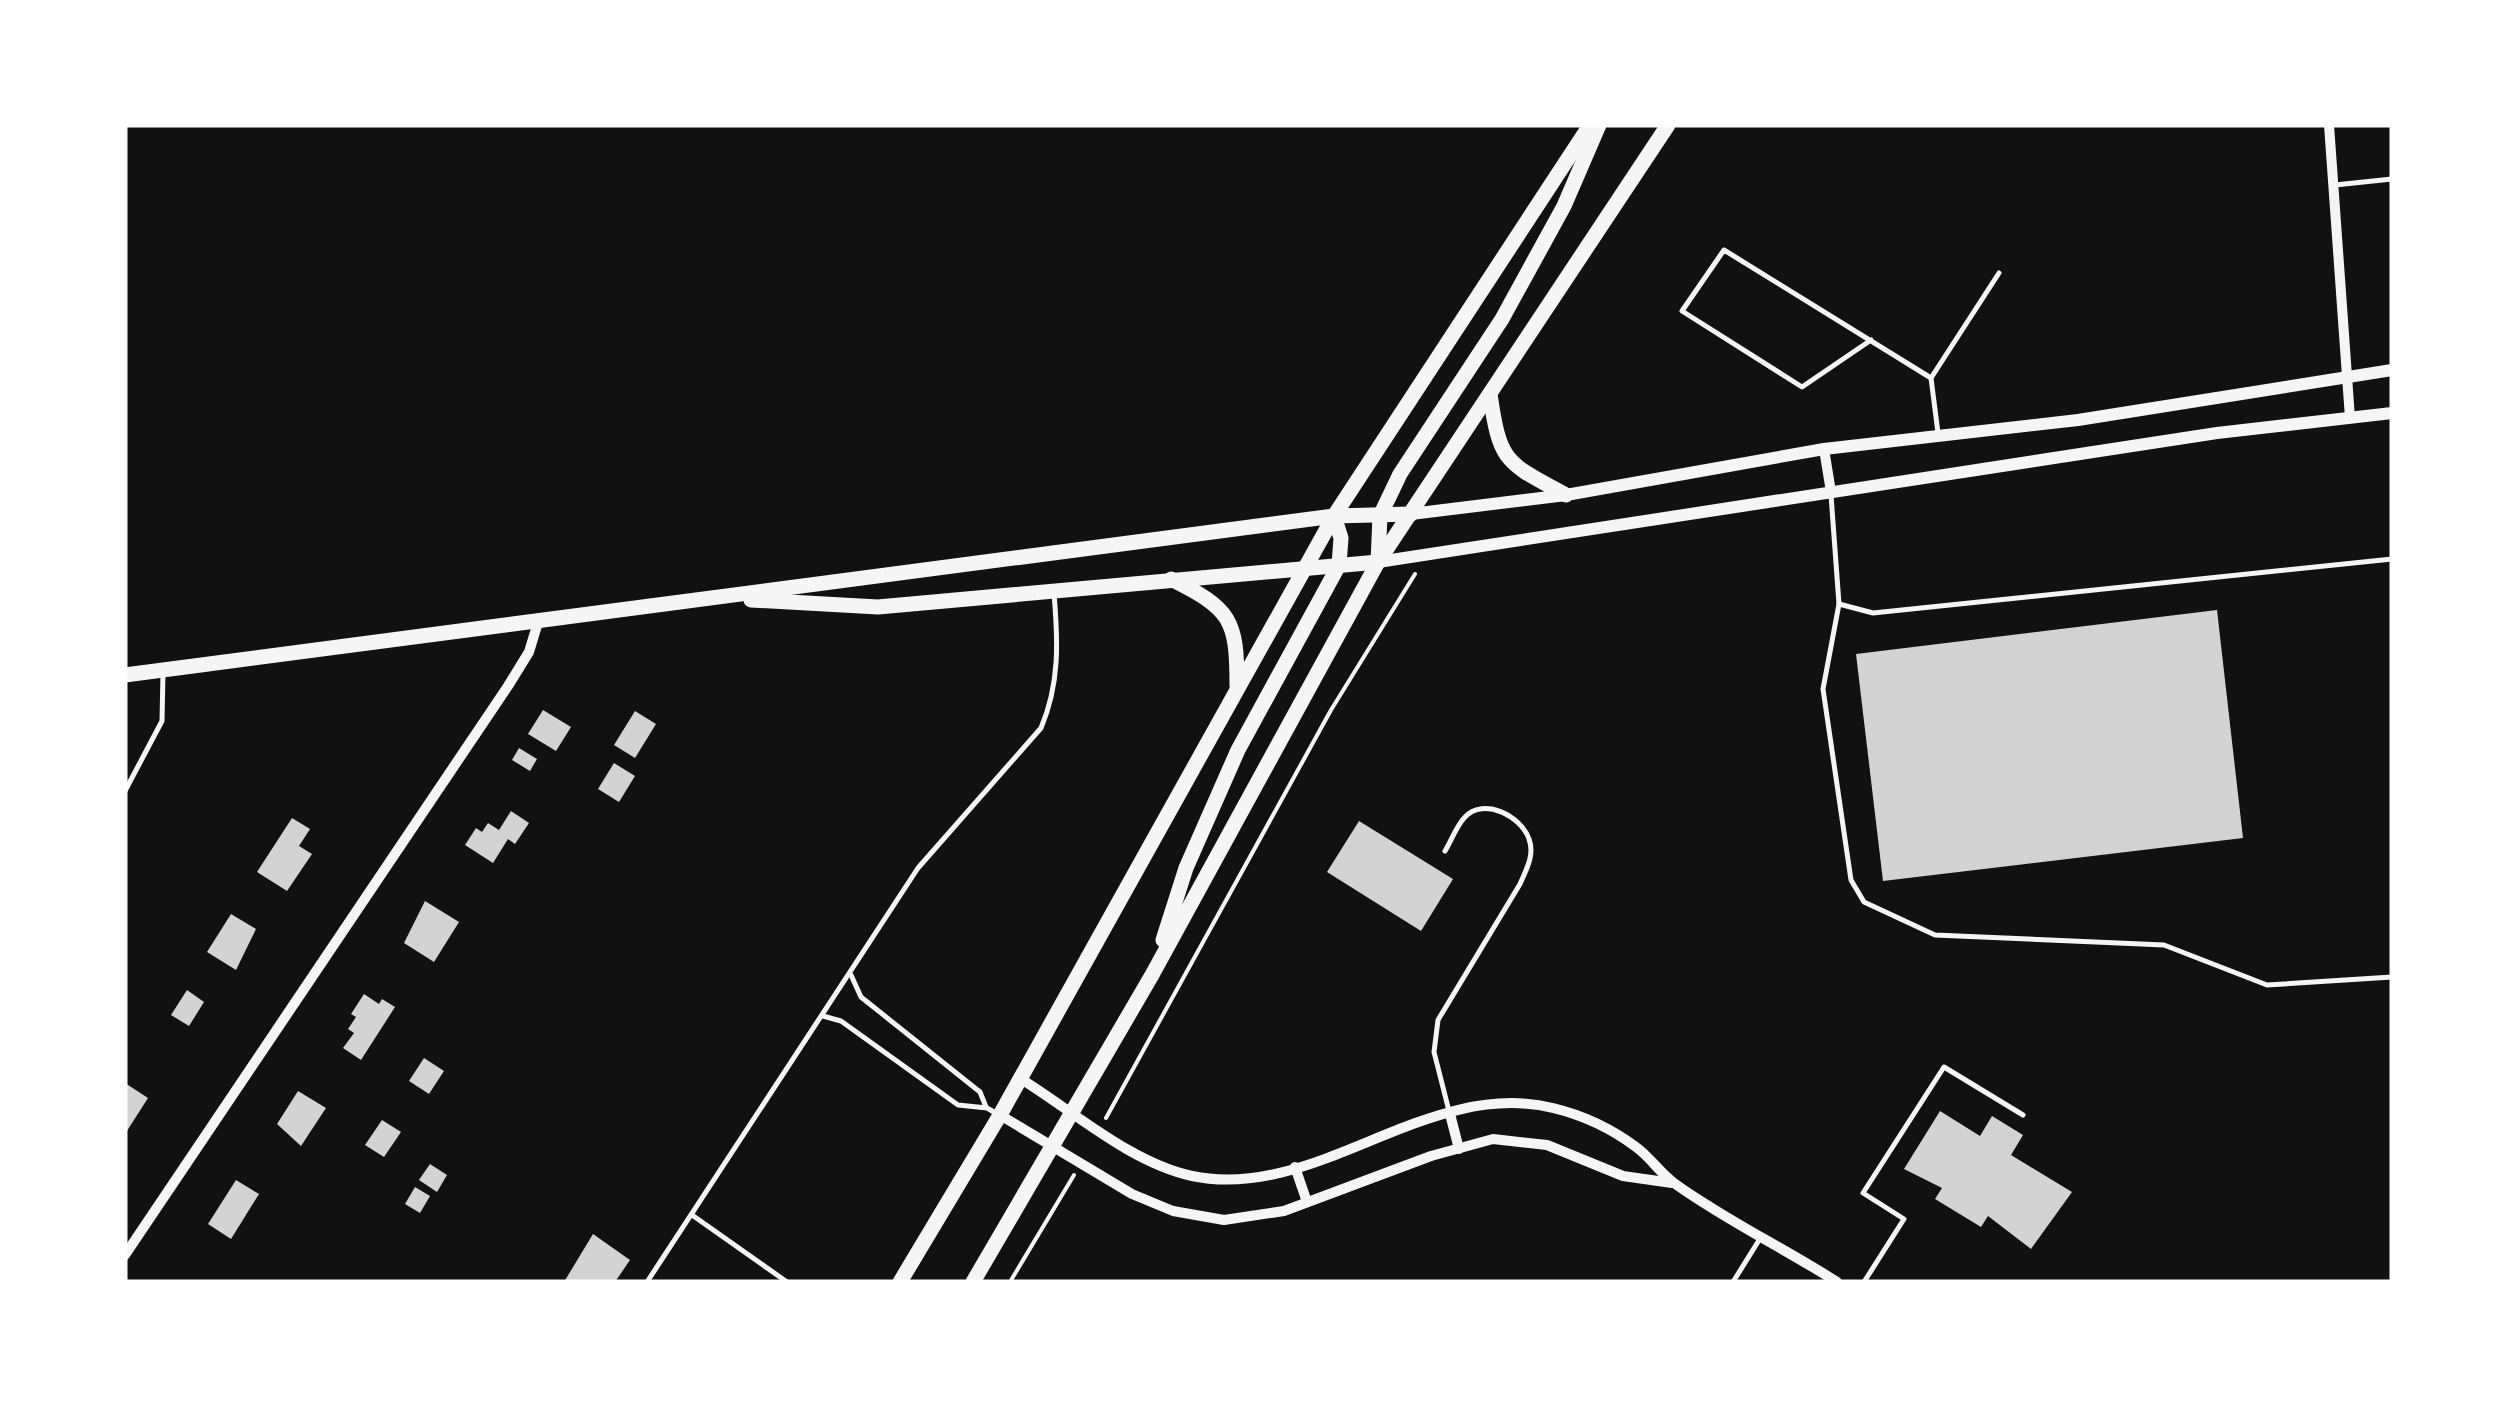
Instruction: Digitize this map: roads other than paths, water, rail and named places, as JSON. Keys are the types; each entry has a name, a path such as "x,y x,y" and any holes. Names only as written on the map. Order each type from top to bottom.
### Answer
{"main road":[{"path":"900,1282 994,1112 1021,1079 1334,516 1590,125"},
{"path":"1378,562 1380,516 1400,474 1502,319 1564,206 1599,125"},
{"path":"974,1282 1152,974 1378,562 1668,125"},
{"path":"1490,394 1502,452 1512,465 1566,495"},
{"path":"125,675 1334,516 1411,514"},
{"path":"1152,974 1186,868 1238,750 1339,565 1342,538 1334,516"},
{"path":"717,598 878,607 1378,562"},
{"path":"1170,579 1222,607 1237,640 1238,689"}],"street":[{"path":"2329,125 2350,418"},
{"path":"1411,514 1566,495 1824,449 2078,420 2392,370"},
{"path":"1378,562 2217,433 2392,414"},
{"path":"1824,449 1831,492"},
{"path":"125,1254 508,686 529,652 540,619"},
{"path":"1021,1079 1148,1159 1190,1176 1231,1181 1294,1167 1484,1104 1552,1108 1597,1124 1636,1147 1674,1183 1838,1282"},
{"path":"994,1112 1080,1164 1172,1212 1224,1220 1284,1211 1493,1140 1547,1145 1624,1176 1674,1183"},
{"path":"1450,1114 1459,1149"},
{"path":"1294,1167 1306,1202"}],"lane":[{"path":"2334,186 2392,179"},
{"path":"1871,340 1802,387 1682,311 1724,250 1871,340 1931,378"},
{"path":"1938,436 1931,378 1999,274"},
{"path":"1831,492 1839,604 1823,689 1850,880 1864,902 1935,934 2164,946 2267,984 2392,976"},
{"path":"1839,604 1873,613 2392,559"},
{"path":"647,1282 918,868 1041,728 1052,702 1059,657 1054,590"},
{"path":"125,791 162,722 162,670"},
{"path":"1445,851 1465,817 1478,808 1488,807 1521,825 1530,840 1530,860 1520,884 1438,1020 1434,1052 1450,1114"},
{"path":"851,975 861,998 980,1092 994,1112"},
{"path":"823,1016 841,1021 958,1105 994,1112"},
{"path":"1864,1282 1904,1219 1863,1192 1944,1066 2023,1115"},
{"path":"692,1215 787,1282"},
{"path":"1733,1282 1763,1235"}]}
